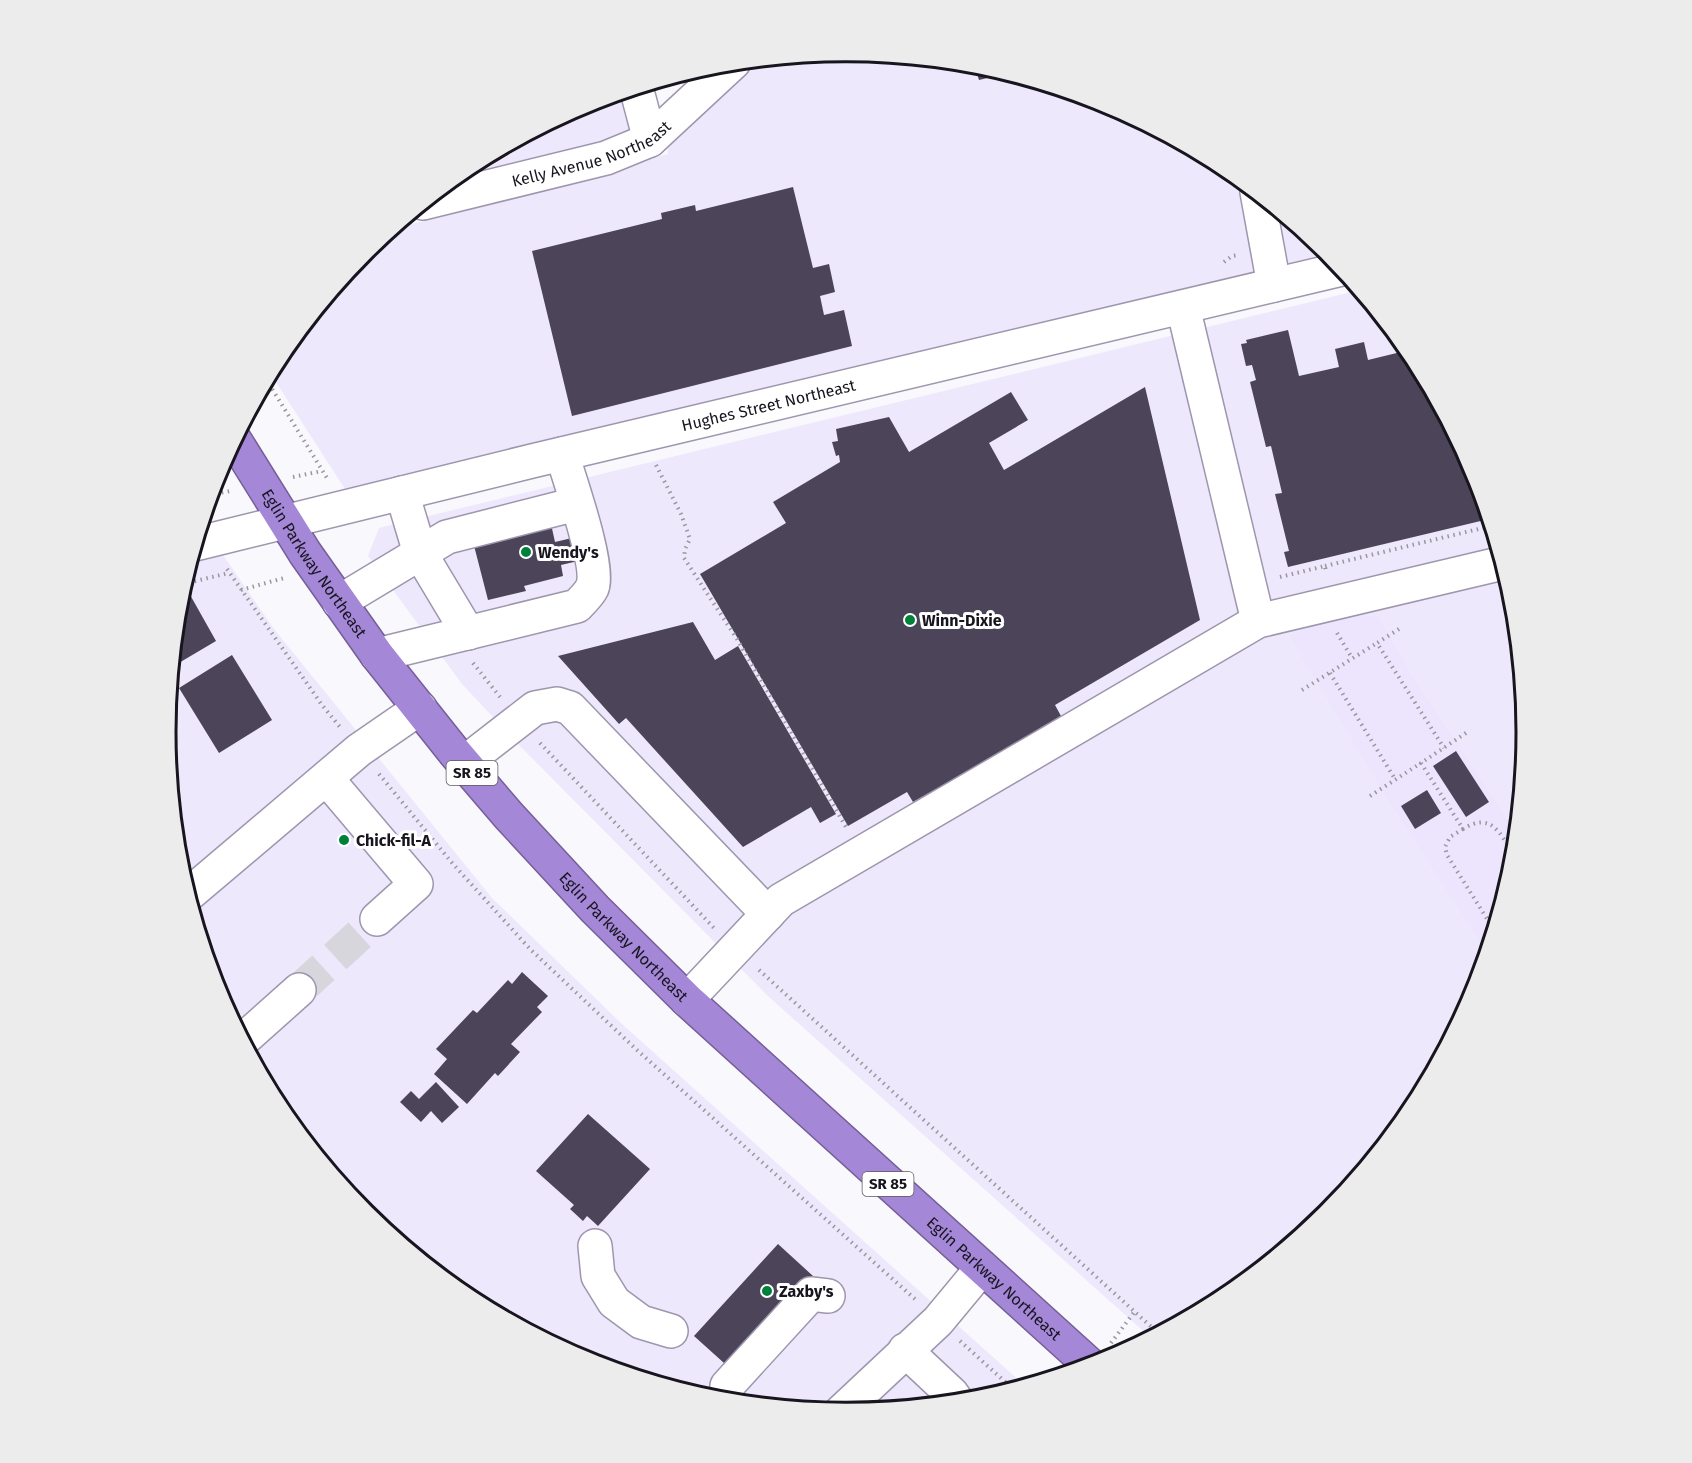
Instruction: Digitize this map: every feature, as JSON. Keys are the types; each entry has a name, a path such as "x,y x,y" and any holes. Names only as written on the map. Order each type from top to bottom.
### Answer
{"highway":[{"name":"Eglin Parkway Northeast","path":"239,448 284,522 377,656 519,827 595,909 687,1000 982,1268 1096,1352"}],"street":[{"name":"Kelly Avenue Northeast","path":"446,194 606,158 650,140 722,73"},
{"path":"638,95 650,140"},
{"path":"1259,204 1274,285"},
{"name":"Hughes Street Northeast","path":"204,542 562,454 1332,271"},
{"path":"1183,307 1258,621"},
{"path":"377,656 577,606 583,600 593,586 589,545 562,454"},
{"path":"402,493 420,553 468,633"},
{"path":"339,602 447,537 576,504"},
{"path":"687,1000 782,900 1258,621 1495,565"},
{"path":"464,763 535,708 557,704 570,708 768,914"},
{"path":"195,889 359,750 420,708"},
{"path":"327,779 416,884 378,919"},
{"path":"249,1035 299,990"},
{"path":"595,1246 598,1276 614,1302 641,1322 671,1331"},
{"path":"852,1402 938,1321 982,1268"},
{"path":"727,1386 811,1294 828,1296"},
{"path":"905,1350 951,1393"}],"path":[{"path":"642,435 681,514 690,539 684,558 737,639 862,853"},
{"path":"1325,566 1484,528"},
{"path":"204,543 229,573 322,705 453,864 530,949 638,1051 1006,1382"},
{"path":"194,581 229,573"},
{"path":"1302,690 1399,629"},
{"path":"1377,643 1444,747"},
{"path":"1329,673 1395,779"},
{"path":"1370,796 1466,733"},
{"path":"1421,762 1463,829"},
{"path":"1488,920 1447,855 1445,847 1450,837 1478,822 1490,823 1496,827 1506,843"},
{"path":"1105,1349 1135,1311"}],"shaded area":[{"path":"846,62 890,63 977,74 1061,97 1142,131 1181,151 1241,190 1256,271 345,489 275,381 314,324 372,258 408,225 610,175 668,154 668,148 754,68"},
{"path":"624,100 631,129 600,141 479,171 550,131"},
{"path":"1277,219 1318,257 1285,264"},
{"path":"1352,292 1403,359 1447,435 1480,516 1503,601 1515,688 1515,775 1503,862 1493,905 1465,988 1447,1028 1403,1104 1350,1173 1288,1235 1254,1263 1181,1312 1144,1331 769,997 520,746 462,684 368,556 379,528"},
{"path":"223,555 274,629 492,898 622,1024 1018,1379 933,1396 846,1402 759,1396 673,1379 590,1350 511,1312 438,1263 372,1205 314,1139 266,1066 227,988 199,905 182,819 177,775 176,732 177,688 182,644 198,562"},
{"path":"1345,615 1378,616 1411,674 1509,823 1493,905 1481,942 1398,816 1289,635"}],"building":[{"path":"977,74 991,77 979,80"},
{"path":"793,187 813,268 829,264 835,292 820,296 824,315 844,310 852,346 572,416 532,251 662,219 661,213 695,205 696,211"},
{"path":"1288,330 1299,376 1339,367 1335,349 1364,342 1368,360 1398,353 1447,435 1481,521 1288,567 1284,552 1289,551 1275,494 1282,493 1271,446 1266,447 1250,382 1256,380 1252,365 1246,366 1241,344 1247,343 1246,340"},
{"name":"Winn-Dixie","path":"1145,387 1200,620 1055,705 1061,716 1037,730 1039,731 938,790 913,802 907,792 848,826 700,574 786,523 773,502 840,462 832,442 838,441 836,429 889,417 909,452 1011,392 1028,420 989,443 1004,470"},
{"name":"Wendy's","path":"549,515 555,542 572,538 578,561 561,565 563,576 524,586 526,591 488,600 471,534"},
{"path":"190,595 216,641 180,662"},
{"path":"693,622 715,660 738,646 836,814 820,823 811,807 743,847 626,718 619,724 558,656"},
{"path":"232,655 272,720 219,753 179,688"},
{"path":"1456,751 1489,802 1466,817 1433,766"},
{"path":"1427,790 1441,813 1415,829 1401,806"},
{"path":"522,972 548,996 537,1007 542,1012 511,1044 520,1052 498,1076 495,1073 467,1104 434,1074 447,1059 436,1049 473,1010 477,1013 508,980 512,984"},
{"path":"436,1082 459,1107 442,1123 431,1111 421,1122 400,1102 411,1091 419,1099"},
{"path":"588,1114 650,1169 598,1226 587,1216 583,1221 570,1209 574,1205 536,1171"},
{"name":"Zaxby's","path":"778,1244 813,1276 735,1360 731,1356 724,1363 694,1336"}],"tunnel":[{"path":"299,990 377,919"}],"place":[{"name":"Wendy's","path":"526,552"},
{"name":"Winn-Dixie","path":"910,620"},
{"name":"Chick-fil-A","path":"344,840"},
{"name":"Zaxby's","path":"767,1291"}]}
